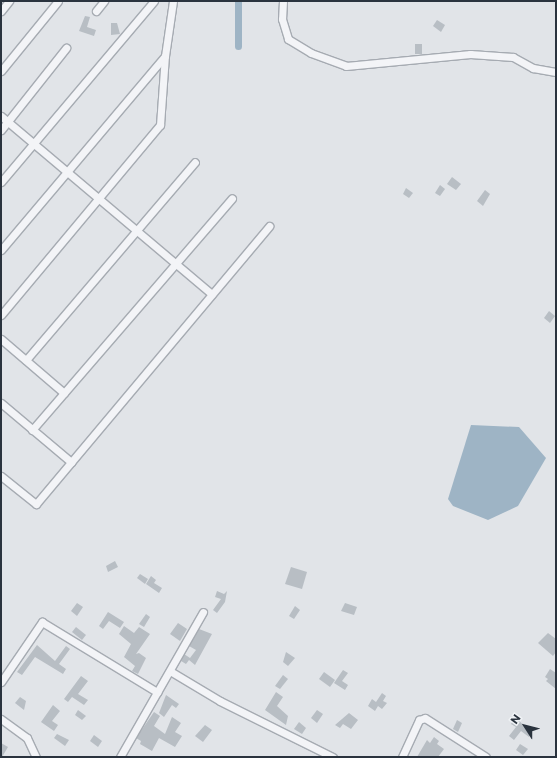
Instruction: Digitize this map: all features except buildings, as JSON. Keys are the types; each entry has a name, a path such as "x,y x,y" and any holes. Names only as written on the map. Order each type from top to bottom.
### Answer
{"street":[{"path":"1,11 9,1"},
{"path":"1,71 58,1"},
{"path":"96,11 104,1"},
{"path":"1,182 154,1"},
{"path":"1,316 160,124 165,56 173,1"},
{"path":"283,1 282,19 288,39 311,53 346,66 470,54 513,57 533,68 556,72"},
{"path":"1,130 66,48"},
{"path":"1,250 165,56"},
{"path":"1,116 212,294"},
{"path":"26,360 195,162"},
{"path":"32,430 232,198"},
{"path":"1,476 36,504 268,226"},
{"path":"1,339 64,393"},
{"path":"1,403 71,462"},
{"path":"120,757 203,612"},
{"path":"1,682 42,622 157,692"},
{"path":"170,671 220,701 333,757"},
{"path":"402,757 419,720 425,718 486,757"},
{"path":"1,719 27,738 36,757"}],"water":[{"path":"471,425 519,427 546,458 518,506 488,520 453,506 448,499"}],"waterway":[{"path":"238,1 238,46"}]}
